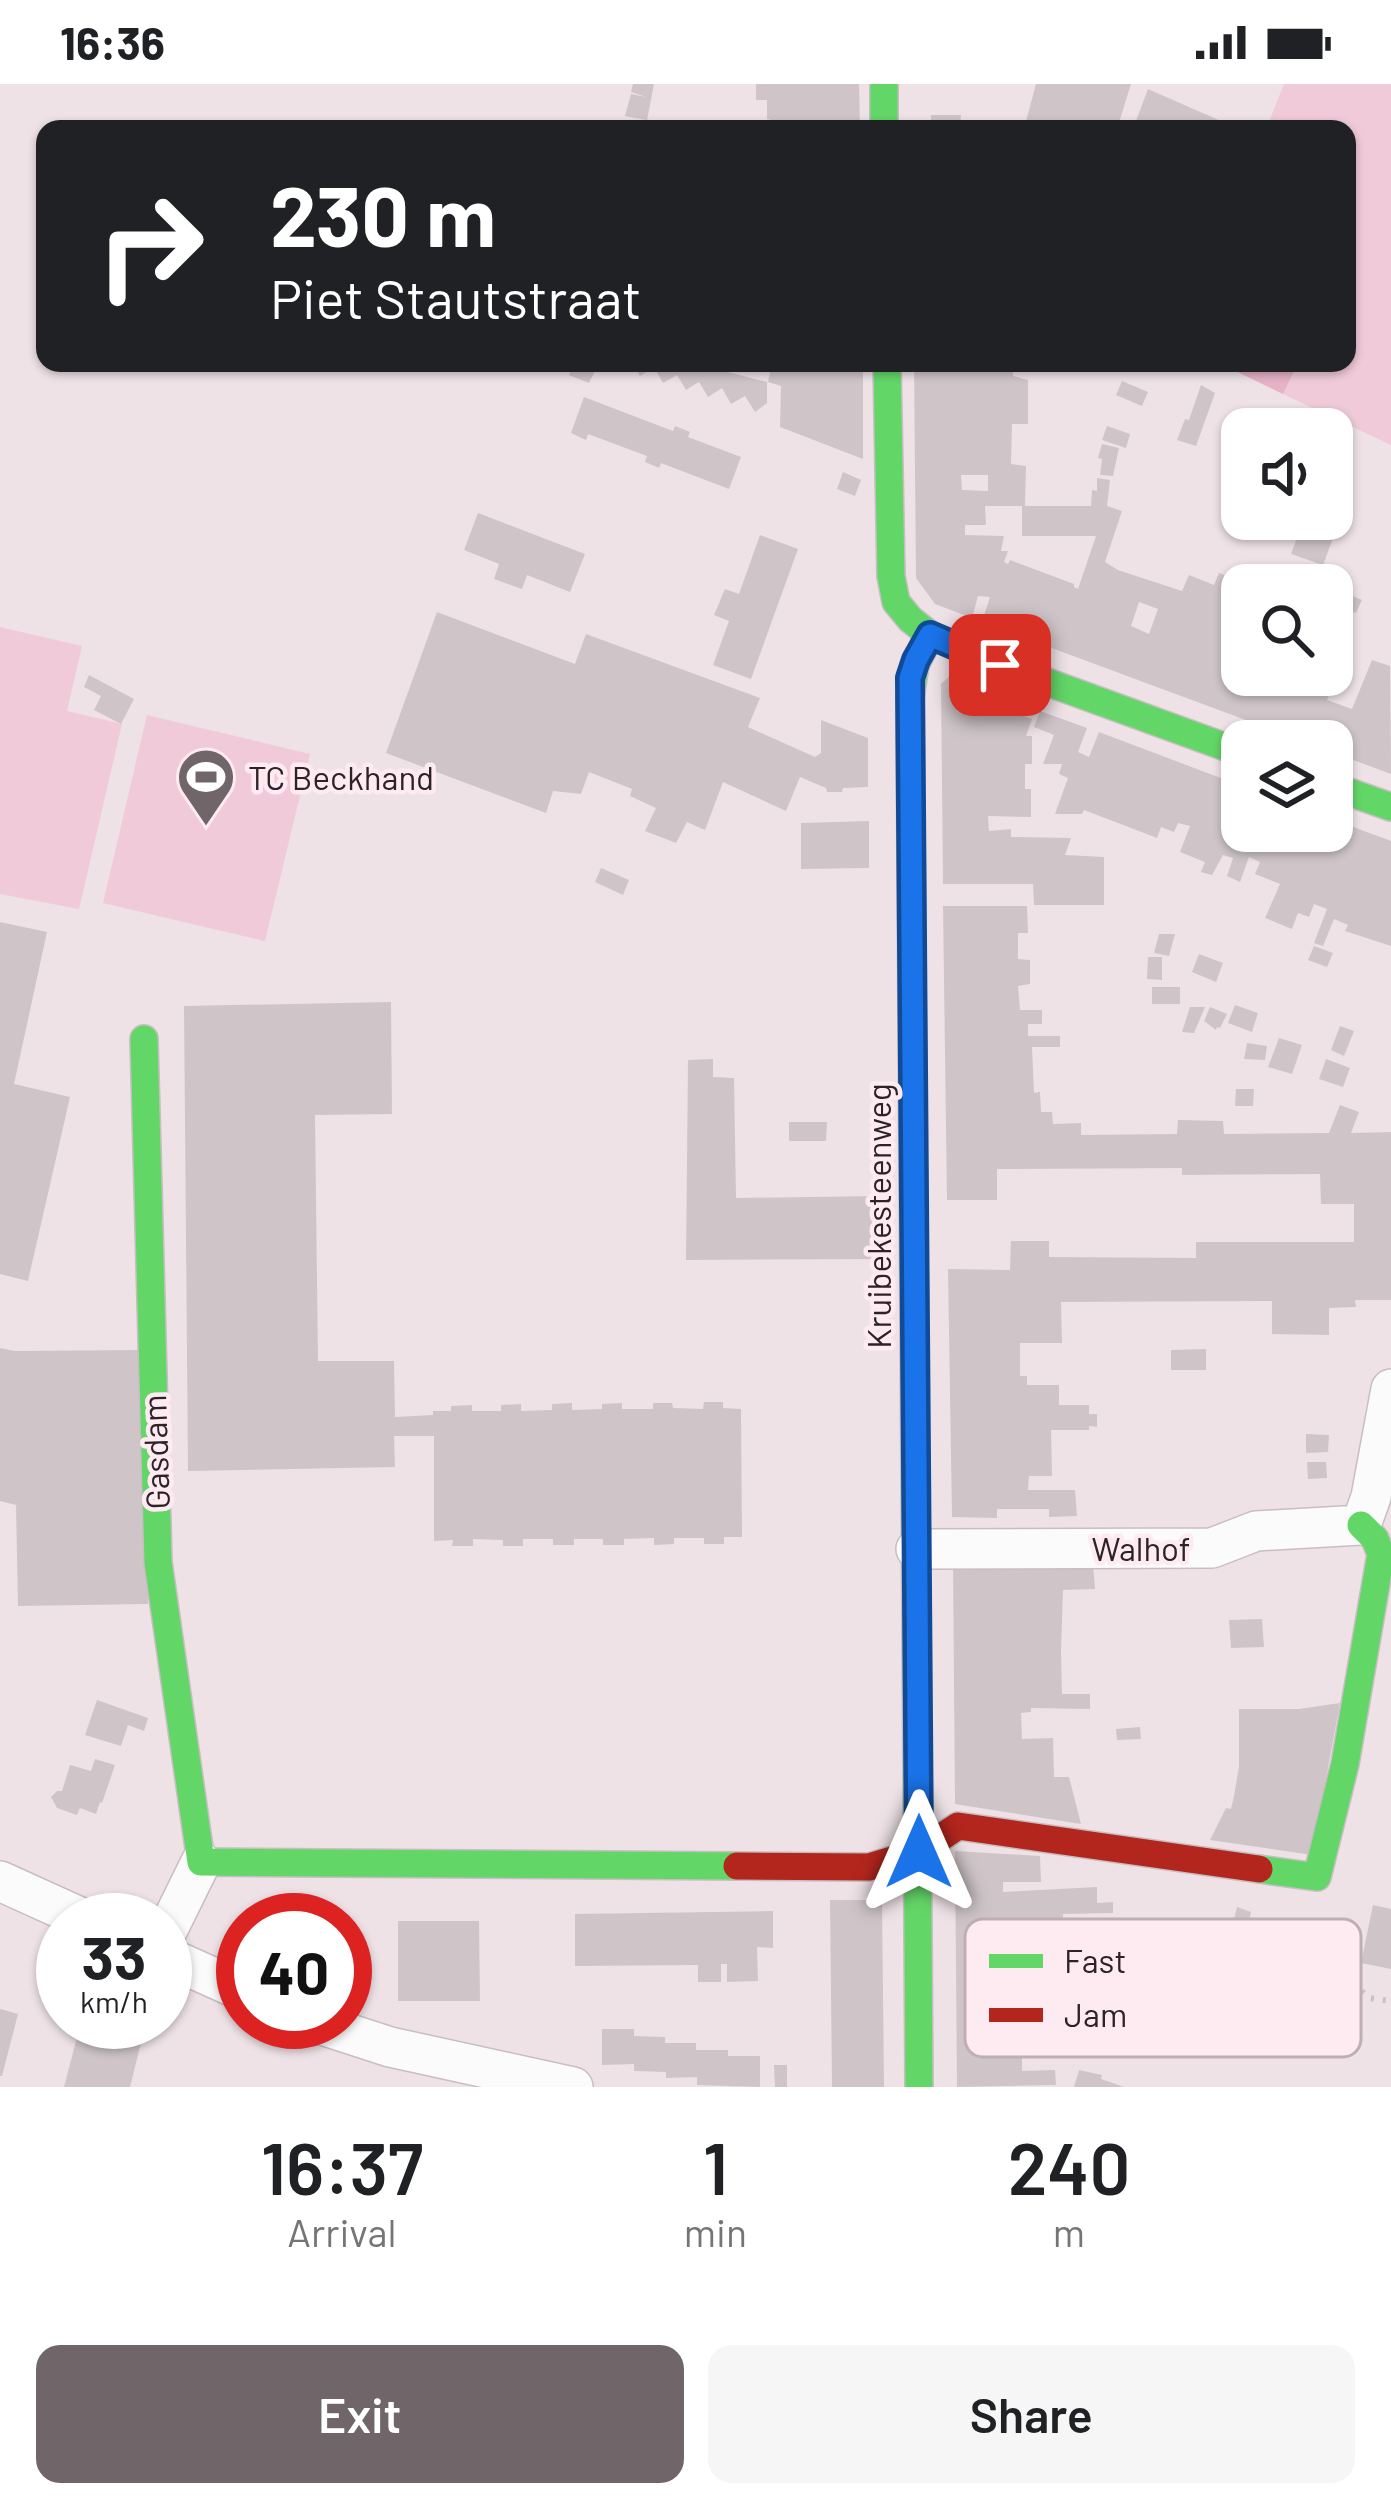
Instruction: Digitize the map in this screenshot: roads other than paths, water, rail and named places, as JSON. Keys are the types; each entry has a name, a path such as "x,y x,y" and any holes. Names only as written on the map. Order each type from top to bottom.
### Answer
{"street":[{"path":"884,84 884,120"},
{"path":"887,372 891,576 896,602 910,619 930,635 1000,665 1221,745"},
{"name":"Kruibekesteenweg","path":"919,2087 910,678 930,635"},
{"path":"1353,793 1391,807"},
{"name":"Gasdam","path":"144,1039 158,1562 201,1862"},
{"path":"186,1893 201,1862 869,1867 919,1852 958,1826 1317,1876 1345,1764 1381,1554 1361,1525 1371,1497 1391,1389"},
{"name":"Walhof","path":"916,1549 1212,1548 1256,1531 1361,1525"},
{"path":"0,1881 36,1897"},
{"path":"372,2041 573,2087"}],"place":[{"name":"TC Beckhand","path":"206,828"}]}
